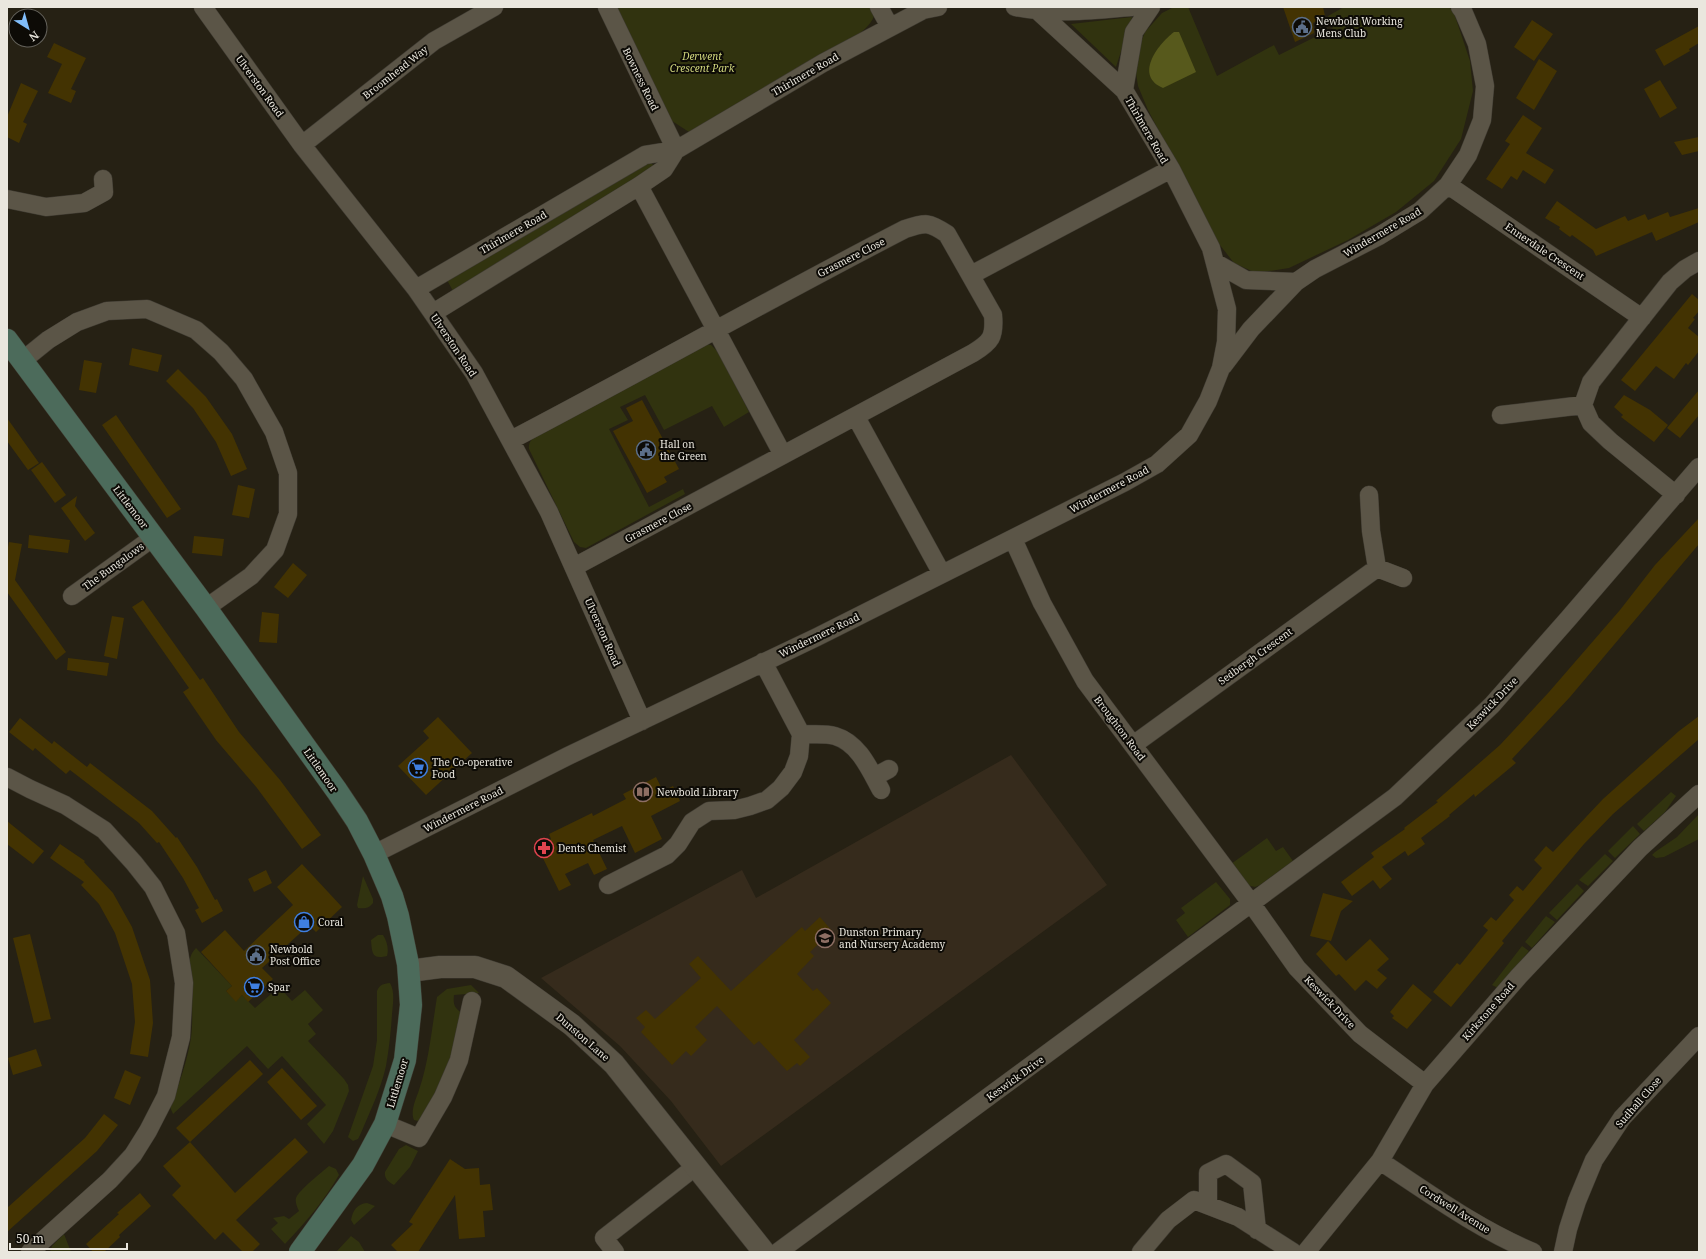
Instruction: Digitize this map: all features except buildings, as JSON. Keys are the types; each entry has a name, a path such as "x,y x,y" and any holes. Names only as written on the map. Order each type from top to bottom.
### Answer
{"main road":[{"name":"Littlemoor","path":"7,340 206,608 337,792 357,821 374,854 392,896 398,916 409,971 411,1005 405,1060 385,1124 363,1165 300,1252"}],"street":[{"name":"Ulverston Road","path":"204,7 302,145 416,289 474,373 549,512 642,721"},
{"name":"Broomhead Way","path":"302,145 434,41 494,7"},
{"name":"Bowness Road","path":"607,7 676,150"},
{"path":"879,7 890,27"},
{"name":"Thirlmere Road","path":"416,289 645,155 676,150 823,63 922,10 938,7"},
{"name":"Thirlmere Road","path":"1015,7 1038,12 1070,12 1132,7"},
{"name":"Thirlmere Road","path":"1124,90 1134,32 1151,7"},
{"name":"Windermere Road","path":"1221,368 1251,329 1296,282 1315,269 1379,236 1420,211 1448,185 1468,155 1482,120 1485,86 1477,44 1465,8"},
{"name":"Thirlmere Road","path":"1038,12 1124,90 1171,169"},
{"name":"Thirlmere Road","path":"433,313 639,186 664,169 676,150"},
{"path":"971,275 1171,169"},
{"name":"Windermere Road","path":"374,854 1013,539 1157,464 1189,435 1208,401 1221,368 1226,342 1227,309 1216,263 1211,248 1171,169"},
{"path":"7,199 46,206 84,203 104,192 103,179"},
{"name":"Ennerdale Crescent","path":"1448,185 1642,318"},
{"path":"639,186 715,331 783,455"},
{"name":"Grasmere Close","path":"511,440 715,331 803,282 906,229 922,223 936,226 948,234 993,315 995,330 986,345 856,417 574,566"},
{"path":"1676,495 1591,424 1583,405 1591,382 1670,282 1685,269 1699,261"},
{"path":"1216,263 1246,280 1296,282"},
{"path":"22,361 48,340 77,322 107,311 147,309 196,330 221,352 244,379 274,432 288,473 288,514 275,550 251,576 206,608"},
{"path":"1501,415 1583,405"},
{"path":"856,417 942,574"},
{"name":"Keswick Drive","path":"778,1252 1395,797 1492,705 1699,467"},
{"path":"1368,495 1371,531 1377,568 1403,578"},
{"name":"The Bungalows","path":"72,596 154,537"},
{"name":"Broughton Road","path":"1013,539 1042,603 1085,682 1251,903"},
{"name":"Sedbergh Crescent","path":"1133,745 1377,568"},
{"path":"608,885 667,855 678,844 692,822 709,811 734,810 767,800 781,788 793,772 799,756 801,734 763,662"},
{"path":"801,734 835,736 849,743 882,778"},
{"path":"7,777 64,804 104,830 134,863 153,887 176,933 184,983 182,1037 166,1096 148,1131 133,1155 110,1180 34,1251"},
{"name":"Kirkstone Road","path":"1306,1252 1380,1161 1425,1084 1519,976 1627,861 1699,794"},
{"name":"Keswick Drive","path":"1251,903 1297,968 1360,1034 1425,1084"},
{"name":"Dunston Lane","path":"409,971 440,967 475,967 506,977 572,1025 614,1064 764,1252"},
{"path":"385,1124 419,1138 443,1097 459,1060 472,1001"},
{"name":"Sudhall Close","path":"1563,1252 1577,1201 1594,1160 1622,1118 1695,1046"},
{"name":"Cordwell Avenue","path":"1380,1161 1510,1248 1533,1252"},
{"path":"1208,1205 1208,1173 1226,1164 1252,1183 1257,1230"},
{"path":"615,1252 604,1238 695,1167"},
{"path":"1141,1252 1168,1220 1194,1200 1238,1217 1293,1252"}],"shaded area":[{"path":"1174,32 1179,32 1196,72 1163,88 1154,83 1150,76 1149,68 1155,52"},
{"name":"Dunston Primary and Nursery Academy","path":"1011,755 1107,885 721,1166 671,1101 620,1046 541,978 742,870 756,898"}],"green space":[{"name":"Derwent Crescent Park","path":"617,7 873,7 874,16 867,27 857,36 689,132 669,119"},
{"path":"1174,7 1188,7 1217,76 1274,45 1279,55 1333,28 1328,16 1344,7 1449,7 1454,13 1470,61 1473,91 1461,139 1434,181 1396,212 1348,240 1289,268 1256,273 1234,263 1216,240 1148,110 1138,86 1134,60 1145,32 1162,13"},
{"path":"1132,17 1116,67 1071,24"},
{"path":"648,158 655,168 453,291 447,280"},
{"path":"706,344 711,345 719,353 749,412 724,427 712,406 664,430 645,395 620,407 628,420 609,429 649,507 683,489 685,494 586,548 580,547 574,542 529,449 529,444 537,435"},
{"path":"1671,792 1676,796 1665,812 1644,831 1637,824"},
{"path":"1699,814 1699,839 1664,857 1656,858 1652,855 1677,837"},
{"path":"1633,826 1640,834 1615,858 1608,851"},
{"path":"1267,838 1276,851 1283,847 1293,861 1260,885 1255,887 1247,885 1231,864"},
{"path":"1605,854 1613,861 1588,886 1579,880"},
{"path":"363,876 373,899 373,903 367,908 358,908 357,905"},
{"path":"1216,882 1230,899 1230,905 1188,937 1176,920 1185,913 1181,908"},
{"path":"1577,884 1584,891 1557,920 1549,913"},
{"path":"1546,916 1555,922 1532,948 1525,942"},
{"path":"378,935 383,935 386,940 388,948 387,956 378,957 373,952 371,940"},
{"path":"1522,946 1529,951 1498,988 1492,985"},
{"path":"196,948 232,986 226,991 236,1001 242,995 255,1008 279,987 292,1001 305,990 323,1010 308,1024 316,1034 308,1041 344,1079 348,1085 349,1091 333,1131 324,1144 307,1124 326,1105 282,1056 268,1069 247,1046 173,1114 170,1107 177,1090 191,1038 192,986 189,963 192,953"},
{"path":"390,983 393,990 393,1002 390,1040 384,1075 361,1133 358,1139 353,1141 348,1137 373,1066 377,1040 377,991 382,985"},
{"path":"471,985 479,993 454,995 455,1006 462,1013 450,1066 422,1117 418,1121 414,1120 413,1109 430,1044 437,997 447,989"},
{"path":"406,1145 418,1151 410,1167 394,1185 386,1178 385,1172 399,1149"},
{"path":"329,1166 336,1169 339,1175 314,1211 285,1244 271,1229 278,1223 273,1218 284,1216 289,1219 299,1211 296,1198 301,1190"},
{"path":"367,1203 375,1206 354,1225 351,1220 354,1210 358,1206"},
{"path":"64,1234 71,1252 50,1252 52,1246"},
{"path":"351,1236 359,1242 365,1252 336,1252"}],"place":[{"name":"Newbold Working Mens Club","path":"1302,27"},
{"name":"Hall on the Green","path":"646,450"},
{"name":"The Co-operative Food","path":"418,768"},
{"name":"Newbold Library","path":"643,792"},
{"name":"Dents Chemist","path":"544,848"},
{"name":"Coral","path":"304,922"},
{"name":"Dunston Primary and Nursery Academy","path":"825,938"},
{"name":"Newbold Post Office","path":"256,955"},
{"name":"Spar","path":"254,987"}]}
